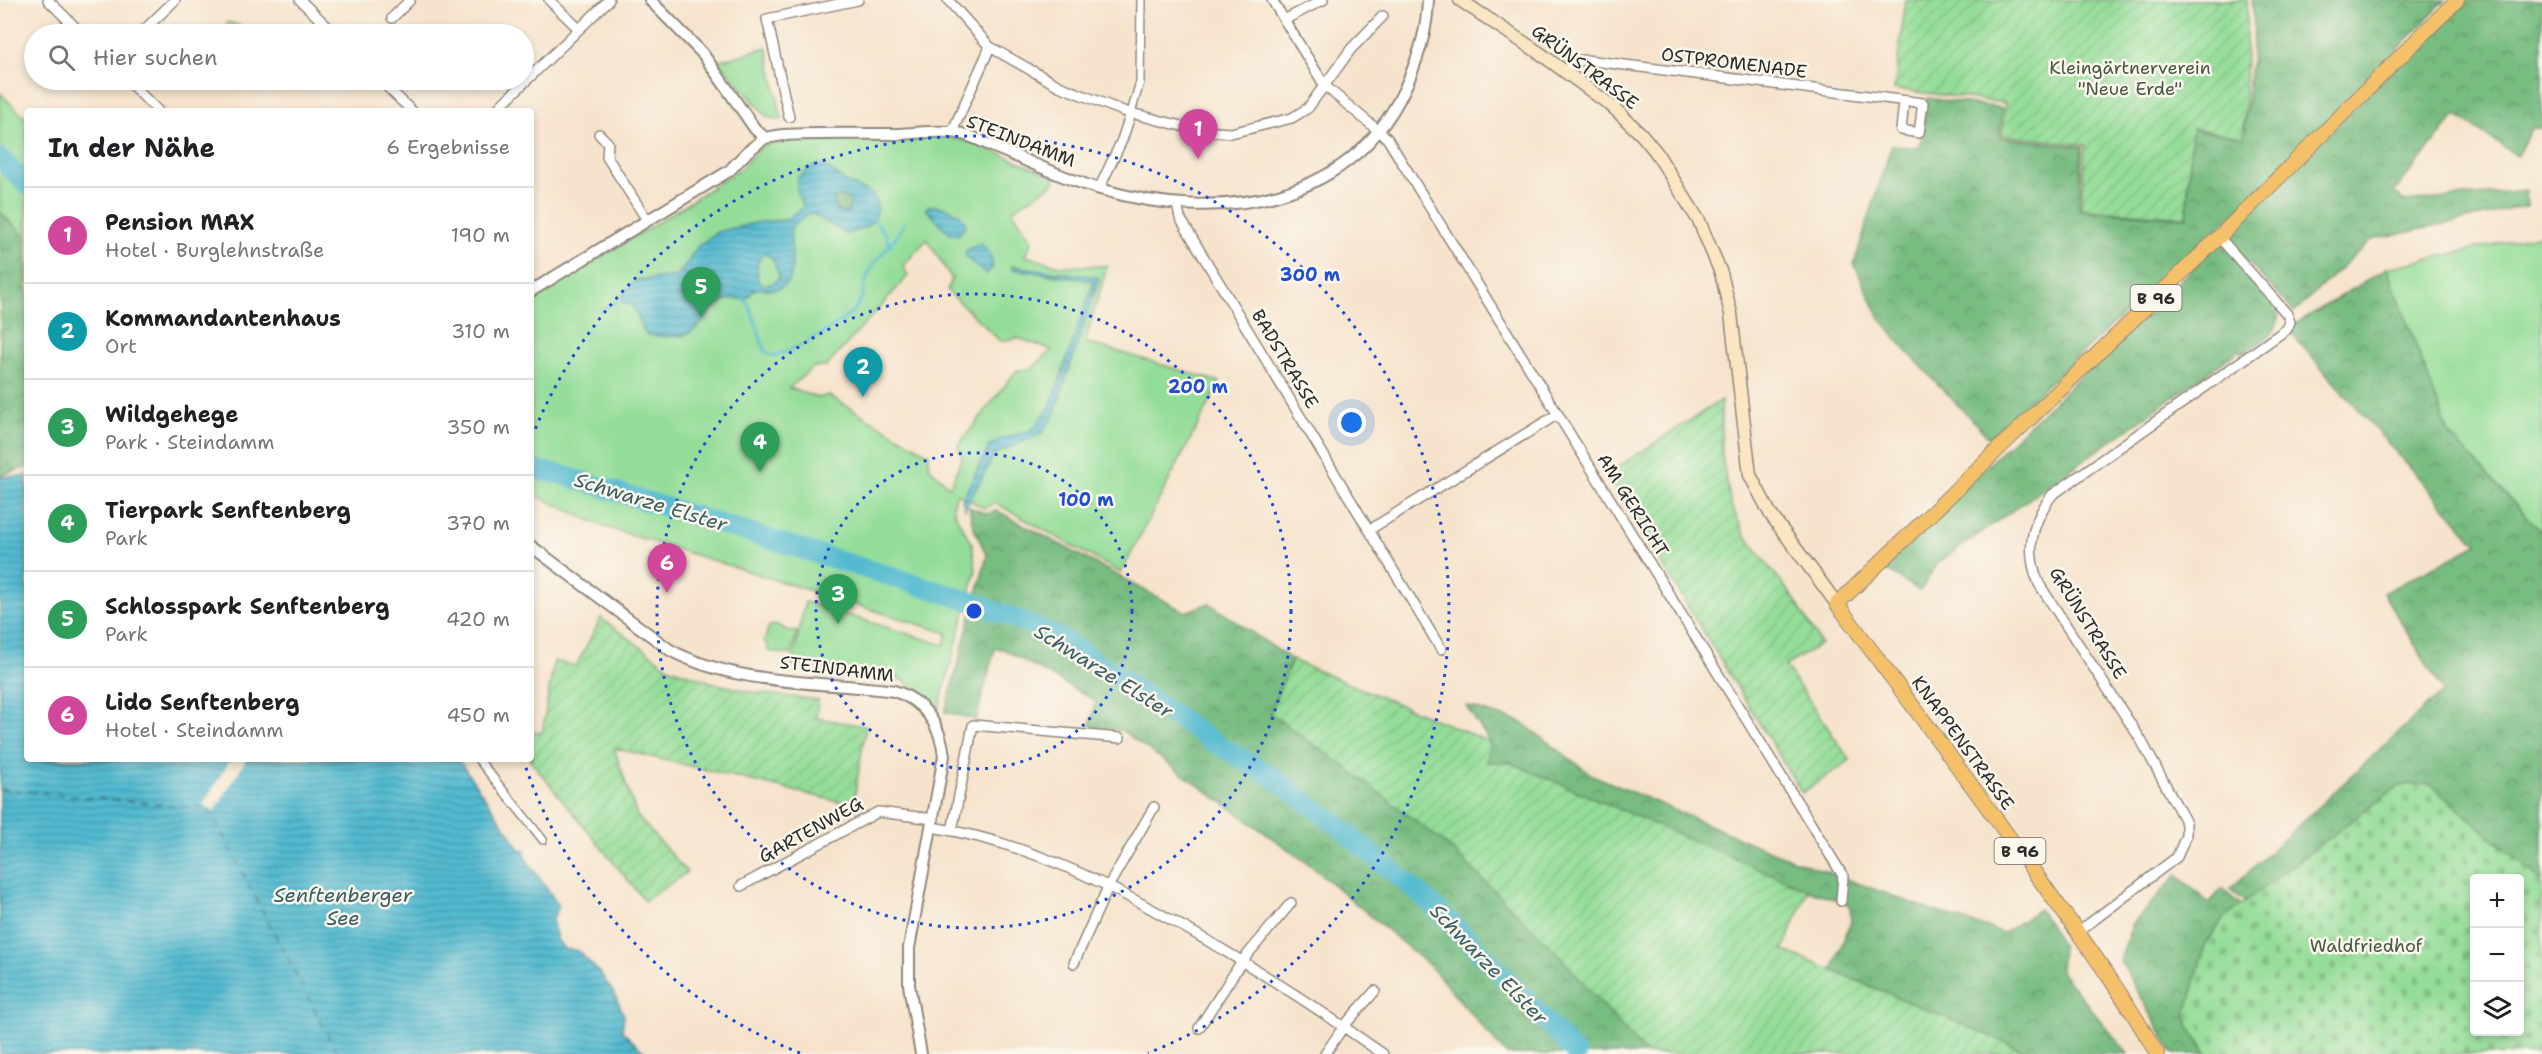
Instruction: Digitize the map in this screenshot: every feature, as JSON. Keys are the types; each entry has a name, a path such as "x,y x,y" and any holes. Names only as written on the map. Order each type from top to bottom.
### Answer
{"main road":[{"name":"GRÜNSTRASSE","path":"1460,0 1613,107 1642,135 1700,221 1721,273 1731,314 1750,475 1771,515 1837,604"},
{"name":"B 96","path":"1837,604 2219,237 2457,0"},
{"name":"KNAPPENSTRASSE","path":"1837,604 1962,770 2078,932 2122,995 2157,1054"}],"street":[{"path":"48,0 72,24"},
{"path":"150,24 175,0"},
{"path":"300,0 325,24"},
{"path":"392,18 410,0"},
{"path":"549,0 579,29"},
{"path":"534,73 609,0"},
{"path":"534,289 729,171 748,151 765,138 755,129 704,54 650,0"},
{"path":"789,117 767,19 858,0"},
{"path":"948,0 990,47 1059,86 1131,113 1202,131 1231,133 1292,118 1308,108 1351,49 1383,16"},
{"path":"1099,189 1122,140 1140,82 1142,0"},
{"name":"AM GERICHT","path":"1272,0 1325,86 1387,138 1843,876 1841,902"},
{"path":"1284,20 1323,0"},
{"name":"STEINDAMM","path":"765,138 792,134 952,132 973,138 1099,189 1177,204 1221,204 1294,191 1352,160 1379,131 1403,93 1415,64 1427,22 1428,0"},
{"path":"952,132 990,47"},
{"name":"OSTPROMENADE","path":"1565,72 1574,61 1586,60 1904,100"},
{"path":"137,90 155,108"},
{"path":"390,90 409,108"},
{"path":"498,108 517,90"},
{"path":"599,134 608,143 607,157 647,220"},
{"name":"BADSTRASSE","path":"1177,204 1180,218 1441,648"},
{"name":"GRÜNSTRASSE","path":"2078,932 2177,857 2186,836 2186,823 2141,740 2039,584 2032,565 2031,539 2040,512 2052,495 2287,329 2290,322 2287,314 2219,237"},
{"path":"1369,530 1558,414"},
{"name":"STEINDAMM","path":"534,548 670,650 684,657 745,674 887,690 913,699 934,722 943,745 944,756 909,948 909,985 921,1054"},
{"path":"952,831 973,726 1120,738"},
{"path":"480,762 543,840"},
{"path":"1074,963 1109,885 1154,807"},
{"name":"GARTENWEG","path":"741,886 878,812 933,823 952,831 1028,850 1109,885 1242,961 1344,1026 1383,1054"},
{"path":"1199,1028 1242,961 1291,903"},
{"path":"1325,1054 1344,1026 1376,991"}],"green space":[{"name":"Kleingärtnerverein \"Neue Erde\"","path":"1906,0 2247,0 2244,138 2192,128 2186,217 2081,209 2085,145 2002,135 2005,103 1894,89"},
{"path":"2252,0 2446,0 2270,180 1989,438 1902,346 1880,318 1854,264 1892,145 1920,148 1927,98 2002,108 2000,137 2082,147 2079,210 2187,218 2192,130 2244,137 2254,29"},
{"path":"2462,0 2542,0 2542,128 2532,127 2517,156 2456,115 2394,192 2404,202 2526,190 2527,206 2371,240 2294,312 2225,237"},
{"path":"767,47 782,120 767,117 718,60"},
{"path":"0,93 24,117 24,235 0,212"},
{"path":"943,137 973,142 1055,177 1054,183 1012,210 1032,241 1025,256 1060,266 1107,266 1085,342 1220,382 1121,573 994,502 985,509 957,493 953,506 972,544 976,570 939,708 923,693 901,679 792,665 805,602 944,645 947,633 602,526 534,494 534,295 649,228 739,170 762,146 790,141","holes":["927,239 952,279 947,290 1000,341 1018,338 1052,350 1031,369 1017,370 958,446 962,458 950,487 929,467 929,454 828,395 819,398 789,388 814,367 826,367 908,276 903,266"]},
{"path":"842,195 848,198 851,204 848,210 842,213 836,210 833,204 836,198"},
{"path":"0,212 24,235 24,468 0,476"},
{"path":"2542,234 2542,533 2449,434 2387,268"},
{"path":"2220,242 2278,307 2277,324 2269,336 2242,354 2240,350 1938,563 1920,591 1881,567"},
{"path":"2387,268 2449,434 2542,533 2542,881 2396,788 2245,902 2230,889 2443,691 2383,593 2477,544 2287,329"},
{"path":"1721,400 1722,457 1731,505 1745,535 1795,600 1821,644 1785,666 1850,760 1802,793 1607,474"},
{"path":"969,507 987,514 996,510 1185,612 1209,603 1292,660 1270,713 1451,848 1557,952 1646,1054 1506,1054 1431,967 1310,865 1121,730 1090,726 1096,701 1003,649 995,648 976,720 945,712 987,556 973,526"},
{"path":"601,618 670,668 714,683 751,692 818,700 816,718 866,726 853,805 614,748 637,816 687,872 645,901 531,762 534,762 534,732 542,733 554,661 576,666"},
{"path":"778,625 788,631 797,632 791,655 768,651 767,644 764,642 769,626"},
{"path":"1292,660 1490,742 1487,762 1511,763 1808,890 1783,950 2033,1054 1646,1054 1557,953 1451,848 1270,713"},
{"path":"1466,706 1521,722 1592,775 1772,852 1937,912 2004,933 2039,909 2062,945 2060,971 2128,1054 2033,1054 1832,970 1851,921 1850,905 1808,890 1511,763 1487,762 1490,742"},
{"name":"Waldfriedhof","path":"2429,784 2542,881 2542,1054 2207,1054 2189,1027 2186,1014 2206,943 2225,917 2397,787"},
{"path":"2177,875 2209,903 2222,889 2241,905 2225,917 2206,942 2186,1013 2189,1028 2206,1054 2174,1054 2120,961 2132,925"}],"water":[{"path":"815,165 828,169 847,183 873,195 877,206 874,219 862,229 846,234 811,213 793,225 791,230 792,271 786,284 776,289 755,289 745,300 734,299 718,304 697,328 685,335 668,337 647,335 633,307 623,303 623,294 636,280 676,276 698,246 717,232 759,222 785,220 804,207 798,193 798,177","holes":["839,196 849,199 851,203 848,212 842,213 835,210 834,199","766,254 773,259 779,277 774,283 764,285 758,281 757,265 761,256"]},
{"path":"928,206 956,212 964,220 966,226 958,235 950,234 926,209"},
{"path":"980,243 990,253 993,266 987,274 965,255 967,250"},
{"path":"1012,266 1099,279 1053,418 1041,434 995,454 965,509 962,500 989,446 1001,439 1029,431 1050,407 1094,281 1012,269"},
{"name":"Senftenberger See","path":"24,476 24,762 460,762 520,851 525,850 526,859 559,906 552,920 558,941 564,949 577,950 600,973 614,993 624,1015 622,1031 646,1054 0,1054 0,477"}],"pier":[{"path":"229,762 244,762 214,812 203,805"}],"waterway":[{"name":"Schwarze Elster","path":"0,158 24,182"},
{"path":"874,220 886,235 890,246"},
{"path":"745,300 750,307 765,351 773,356 807,342 833,327 853,311 861,299 871,268 904,223"},
{"path":"600,311 622,299"},
{"name":"Schwarze Elster","path":"534,470 559,474 973,602 1048,632 1084,653 1213,742 1270,775 1332,821 1426,899 1482,953 1576,1054"}],"ferry route":[{"path":"0,789 209,809 338,1054"}],"place":[{"name":"Pension MAX","path":"1198,159"},
{"name":"Schlosspark Senftenberg","path":"701,317"},
{"name":"Kommandantenhaus","path":"863,397"},
{"name":"Tierpark Senftenberg","path":"760,472"},
{"name":"Lido Senftenberg","path":"667,593"},
{"name":"Wildgehege","path":"838,624"}]}
